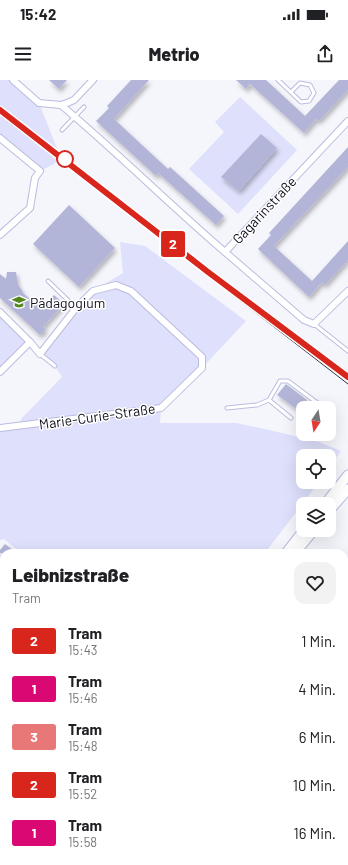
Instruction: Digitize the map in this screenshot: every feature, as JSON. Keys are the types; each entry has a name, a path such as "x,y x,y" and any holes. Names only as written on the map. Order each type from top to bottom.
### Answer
{"street":[{"path":"13,80 39,103 61,104 74,100 94,80"},
{"path":"61,104 225,252"},
{"name":"Gagarinstraße","path":"314,324 304,320 225,252 348,120"},
{"path":"0,138 40,171 35,178 30,208 0,235"},
{"name":"Marie-Curie-Straße","path":"0,428 161,408 202,368 202,357 131,291 116,285 93,291 76,308 40,354"},
{"path":"314,324 348,291"},
{"path":"0,312 40,354"},
{"path":"0,372 30,342"},
{"path":"331,497 348,475"},
{"path":"336,503 348,489"},
{"path":"289,549 299,537"},
{"path":"298,549 308,537"}],"lane":[{"path":"278,80 301,102 309,101 314,93 310,85 300,83 291,92"},
{"path":"62,130 84,107"},
{"path":"48,281 76,308"},
{"path":"314,324 348,351"},
{"path":"40,354 55,366"},
{"path":"227,408 257,405 269,400 280,381 288,381 315,401"},
{"path":"269,400 291,418"}],"shaded area":[{"path":"0,80 13,80 39,103 60,156 54,164 40,171 0,138"},
{"path":"240,97 297,150 238,214 189,169 224,132 215,122"},
{"path":"120,242 145,246 246,321 202,368 161,408 160,423 236,423 296,436 296,441 319,442 341,451 336,458 336,449 296,449 296,489 314,489 308,497 296,497 296,512 268,549 16,549 4,539 0,540 0,428 18,426 22,418 62,377 55,366 40,354 93,291 123,273"},
{"path":"0,312 30,342 0,372"}],"building":[{"path":"49,80 67,80 59,89"},
{"path":"131,80 149,80 114,119 168,169 170,167 224,216 216,225 158,173 156,176 96,121 109,108 107,106"},
{"path":"236,80 266,80 305,116 339,80 348,80 348,90 319,121 316,119 304,133 250,84 246,89"},
{"path":"261,134 277,148 239,191 221,177"},
{"path":"348,147 348,167 274,246 312,281 348,241 348,260 325,285 322,282 309,297 258,249 271,235 269,233"},
{"path":"69,205 115,248 79,287 33,244"},
{"name":"Pädagogium","path":"7,272 16,272 18,284 24,294 43,307 54,295 64,304 43,327 46,329 40,335 0,298 0,274 6,279"},
{"path":"286,384 307,400 296,401 296,408 277,395"},
{"path":"5,544 12,549 1,549"}],"tram line":[{"name":"2","path":"0,110 65,159 208,272 348,377"},
{"path":"0,115 348,384"}],"place":[{"name":"Pädagogium","path":"19,302"}]}
